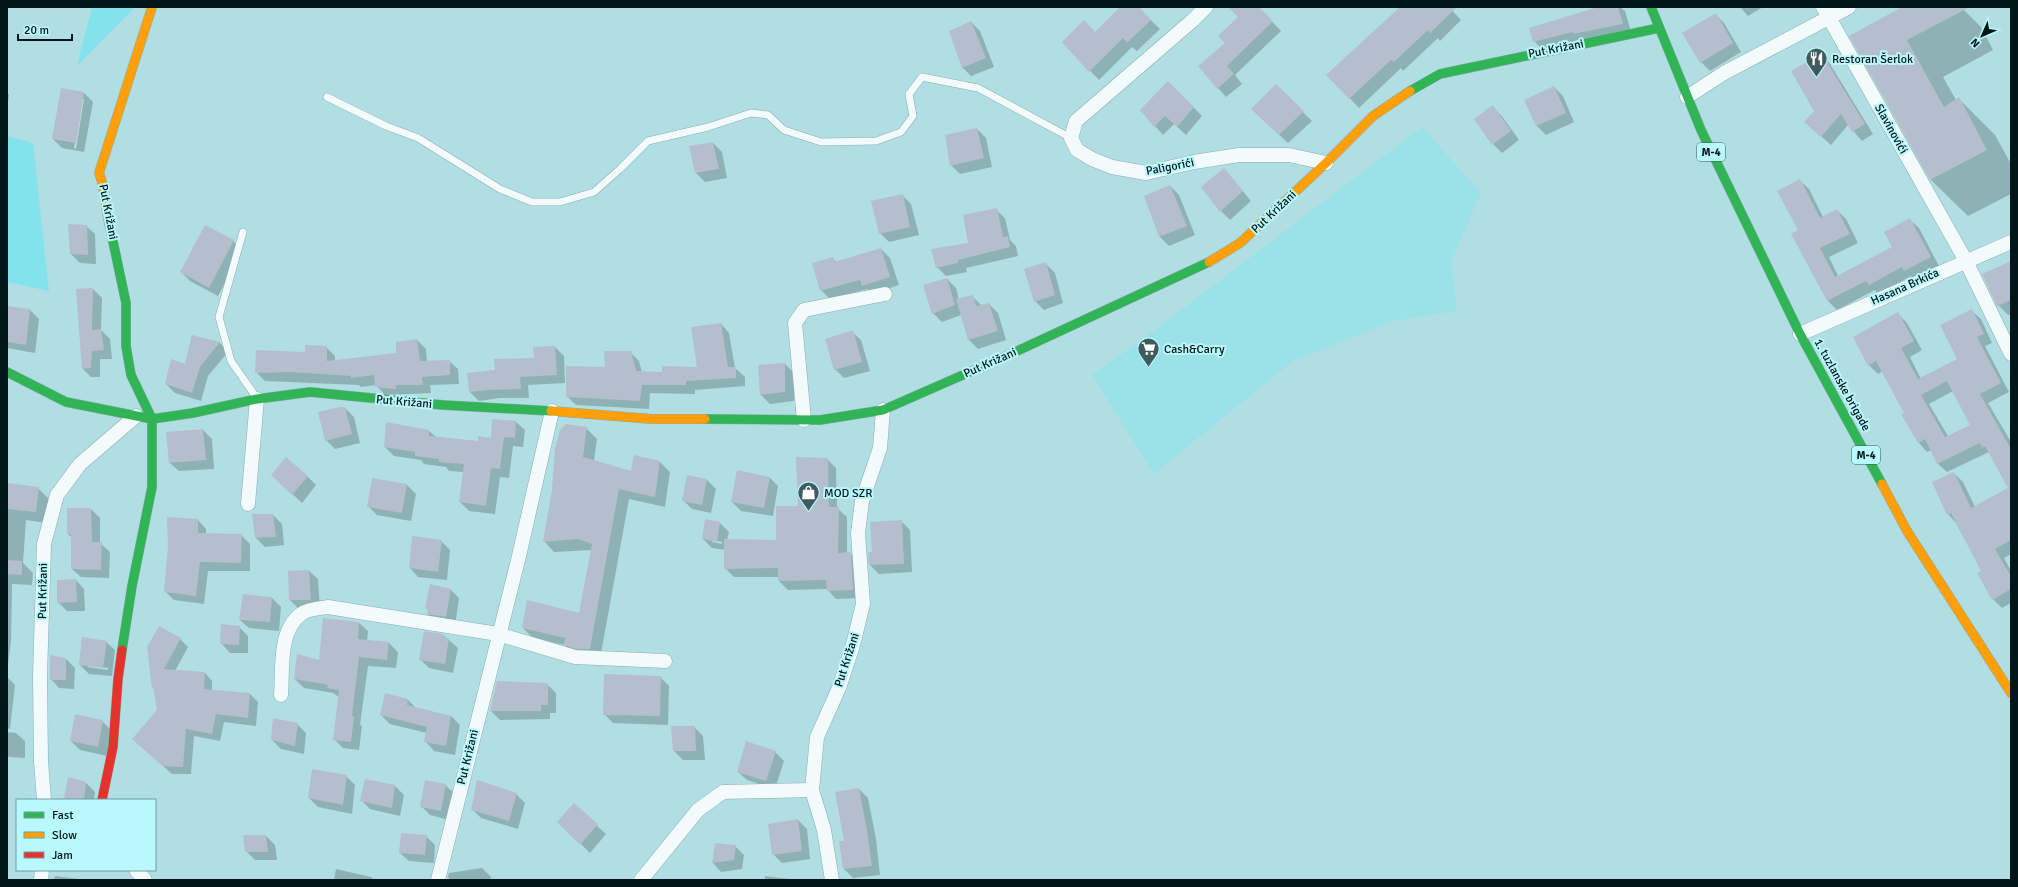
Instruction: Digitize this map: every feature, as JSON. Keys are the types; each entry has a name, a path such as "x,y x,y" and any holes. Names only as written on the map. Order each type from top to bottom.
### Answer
{"street":[{"name":"Put Križani","path":"102,799 113,748 118,679 132,586 152,487 152,419 131,375 126,346 126,303 103,194 103,183 99,173 152,7"},
{"path":"1070,138 1076,121 1193,20 1206,7"},
{"name":"M-4","path":"1651,7 1687,97"},
{"path":"1687,97 1826,12 1849,7"},
{"name":"Slavinovići","path":"1826,12 1966,261 2011,354"},
{"name":"Put Križani","path":"7,372 66,402 152,419 193,413 257,399 310,392 444,405 552,411 652,419 820,420 883,410 1013,353 1217,258 1240,243 1326,163 1373,116 1400,96 1440,74 1510,58 1659,28"},
{"name":"1. tuzlanske brigade","path":"1687,97 1737,207 1800,334 1907,530 2011,693"},
{"name":"Paligorići","path":"1070,138 1077,150 1092,159 1112,167 1146,173 1194,162 1239,155 1289,155 1326,163"},
{"name":"Hasana Brkića","path":"1800,334 2011,242"},
{"path":"804,420 795,323 804,310 885,294"},
{"path":"248,504 257,399"},
{"name":"Put Križani","path":"832,880 824,830 812,790 816,736 838,688 853,645 862,604 858,533 862,501 880,448 883,410"},
{"name":"Put Križani","path":"438,880 498,634 519,556 552,411"},
{"name":"Put Križani","path":"44,799 40,676 44,544 57,495 80,464 136,416"},
{"path":"281,695 285,640 292,623 302,613 328,607 498,634 575,657 665,661"},
{"path":"641,880 698,810 723,792 812,790"},
{"path":"137,871 145,880"}],"lane":[{"path":"327,97 386,126 418,138 500,189 532,202 560,202 594,192 620,170 648,141 708,127 751,113 768,115 784,130 821,142 876,141 901,132 913,116 909,94 922,77 978,88 1070,138"},
{"path":"243,232 219,317 231,361 257,399"}],"shaded area":[{"path":"92,7 135,7 77,66"},
{"path":"1422,127 1481,193 1451,262 1457,311 1393,321 1293,361 1154,474 1092,375 1144,338"},
{"path":"7,136 33,143 49,291 7,282"}],"building":[{"path":"1120,7 1139,7 1151,20 1127,43 1123,38 1089,72 1062,42 1084,20 1095,32"},
{"path":"1228,7 1259,7 1273,21 1227,66 1234,74 1217,89 1198,66 1225,43 1218,36 1238,17"},
{"path":"1400,7 1457,7 1430,33 1428,30 1394,62 1391,60 1349,99 1326,75"},
{"path":"1598,7 1618,7 1623,24 1573,34 1573,32 1533,42 1529,28"},
{"path":"1902,7 1970,7 1907,40 1944,107 1959,97 1987,150 1930,180 1849,36"},
{"path":"1716,13 1733,43 1700,63 1682,33"},
{"path":"971,21 986,58 962,68 949,31"},
{"path":"1822,54 1865,124 1852,132 1841,114 1821,137 1804,122 1814,111 1791,71"},
{"path":"1168,81 1194,107 1177,127 1165,116 1154,127 1140,110"},
{"path":"1276,84 1304,111 1279,135 1251,109"},
{"path":"1554,86 1566,113 1536,126 1524,100"},
{"path":"61,88 84,92 76,143 52,139"},
{"path":"1493,105 1511,131 1492,145 1474,119"},
{"path":"977,128 984,158 950,166 945,135"},
{"path":"713,142 719,169 695,173 689,146"},
{"path":"1224,168 1243,191 1220,212 1201,187"},
{"path":"1800,179 1820,218 1837,209 1850,234 1820,248 1835,277 1892,247 1884,232 1910,218 1931,257 1904,271 1902,267 1869,285 1866,281 1827,301 1791,234 1798,230 1777,191"},
{"path":"1170,185 1187,226 1159,237 1144,196"},
{"path":"903,194 910,227 879,234 871,201"},
{"path":"997,208 1003,237 1008,236 1010,247 958,260 958,263 936,268 931,249 968,243 963,215"},
{"path":"68,224 87,225 88,255 70,254"},
{"path":"205,225 234,240 209,288 180,272"},
{"path":"881,248 890,277 862,286 860,280 820,291 812,263 833,257 835,262"},
{"path":"2011,261 2011,300 1997,306 1982,274"},
{"path":"1046,262 1055,295 1034,302 1024,269"},
{"path":"947,278 955,305 932,314 923,285"},
{"path":"93,288 92,330 101,329 104,350 92,351 91,368 82,369 76,289"},
{"path":"973,295 976,306 989,303 998,331 968,340 956,299"},
{"path":"7,306 30,309 26,345 7,342"},
{"path":"1972,309 1984,334 1977,337 2001,383 1980,394 2011,449 2011,540 1995,549 2011,576 2011,589 1992,600 1977,573 1981,571 1951,513 1947,515 1932,482 1954,472 1971,508 2008,488 1985,446 1982,448 1980,443 1937,464 1925,439 1918,443 1901,414 1904,413 1876,361 1868,366 1853,337 1898,312 1914,341 1901,348 1918,379 1957,359 1940,325","holes":["1947,381 1970,425 1945,437 1921,395"]},
{"path":"721,323 728,367 736,367 736,378 686,381 686,385 642,385 640,401 566,397 566,366 605,367 604,351 631,351 636,371 662,372 662,366 697,367 691,327"},
{"path":"853,330 862,362 834,370 825,339"},
{"path":"192,335 220,342 200,367 192,393 165,384 171,359 185,364"},
{"path":"417,339 420,361 450,360 450,375 422,377 423,385 396,385 396,389 394,389 375,387 374,375 351,378 351,376 290,372 255,373 256,350 305,352 305,345 327,346 327,361 396,353 396,342"},
{"path":"555,346 557,375 520,377 521,389 469,392 467,373 495,370 494,359 534,358 533,347"},
{"path":"785,363 785,392 760,395 758,365"},
{"path":"345,407 352,434 325,441 318,412"},
{"path":"492,419 516,421 515,438 504,437 500,469 491,468 486,506 459,502 464,464 439,462 439,459 415,456 415,452 384,447 386,422 429,430 429,436 478,441 478,436 491,438"},
{"path":"566,424 587,427 583,457 631,471 634,455 660,461 655,497 619,489 590,649 576,649 564,645 565,638 522,628 527,600 579,613 592,544 578,539 543,542 552,490 555,449 560,430"},
{"path":"203,429 206,460 169,463 166,432"},
{"path":"286,457 308,476 292,495 271,475"},
{"path":"796,457 828,458 829,507 839,507 838,553 851,552 853,590 827,591 826,580 778,581 778,568 724,569 724,539 776,540 776,506 798,506"},
{"path":"737,470 770,477 764,508 731,502"},
{"path":"687,475 707,479 702,505 682,501"},
{"path":"372,478 407,484 402,513 367,507"},
{"path":"7,483 39,487 36,512 7,509"},
{"path":"67,508 91,508 92,542 102,542 101,570 71,569 71,534 67,534"},
{"path":"252,514 273,514 276,537 255,538"},
{"path":"167,517 198,519 198,533 242,534 241,563 200,562 196,596 164,592 168,546"},
{"path":"705,519 720,522 717,542 702,539"},
{"path":"902,520 904,564 869,565 868,552 872,552 870,522"},
{"path":"412,536 442,540 438,572 409,568"},
{"path":"7,560 22,561 22,575 7,574"},
{"path":"309,570 311,600 289,600 288,571"},
{"path":"76,579 77,602 57,603 57,580"},
{"path":"430,584 451,589 446,617 427,614 428,609 425,608"},
{"path":"243,594 272,597 270,622 239,620"},
{"path":"323,618 359,622 358,639 389,642 387,660 359,657 352,716 354,717 351,742 333,740 339,690 327,688 328,685 294,679 297,654 319,660"},
{"path":"221,624 240,626 239,645 220,644"},
{"path":"159,626 181,638 164,669 205,672 204,689 250,693 248,718 216,714 212,734 186,729 183,767 163,766 132,739 157,710 153,686 152,689 147,647"},
{"path":"424,631 443,634 443,637 449,638 445,664 419,660"},
{"path":"82,637 107,641 103,668 79,665"},
{"path":"50,655 66,658 66,680 50,680"},
{"path":"604,674 661,676 660,716 603,715"},
{"path":"497,681 548,683 548,705 541,705 541,711 490,711"},
{"path":"385,693 408,699 407,705 451,716 446,746 424,742 427,727 380,715"},
{"path":"75,714 103,720 98,747 70,741"},
{"path":"273,718 298,723 295,746 271,740"},
{"path":"671,726 695,726 696,751 673,751"},
{"path":"746,741 776,751 766,781 737,772"},
{"path":"312,769 347,775 343,805 308,798"},
{"path":"68,777 86,782 84,799 64,798"},
{"path":"365,779 395,785 392,808 360,801"},
{"path":"425,780 446,784 441,811 420,807"},
{"path":"477,780 517,793 509,821 471,810"},
{"path":"859,788 872,866 843,869 839,841 844,841 835,792"},
{"path":"574,803 598,824 580,845 557,822"},
{"path":"798,819 802,851 772,855 768,824"},
{"path":"401,833 427,835 425,855 399,853"},
{"path":"243,835 266,835 268,852 245,852"},
{"path":"715,843 736,845 734,860 712,863"}],"traffic: fast":[{"path":"1651,7 1701,130 1800,334 1882,484"},
{"path":"1410,91 1440,74 1659,28"},
{"path":"108,218 126,303 126,346 131,375 152,419 152,487 132,586 122,650"},
{"path":"705,419 820,420 883,410 1013,353 1209,262"},
{"path":"7,372 66,402 152,419 193,413 257,399 310,392 443,405 551,411"}],"traffic: slow":[{"path":"108,218 104,189 99,173 152,7"},
{"path":"1209,262 1240,243 1326,163 1373,116 1410,91"},
{"path":"551,411 652,419 705,419"},
{"path":"1882,484 1907,531 2011,693"}],"traffic: jam":[{"path":"102,799 113,747 118,679 122,650"}],"place":[{"name":"Restoran Šerlok","path":"1816,78"},
{"name":"Cash&Carry","path":"1149,368"},
{"name":"MOD SZR","path":"809,512"}]}
